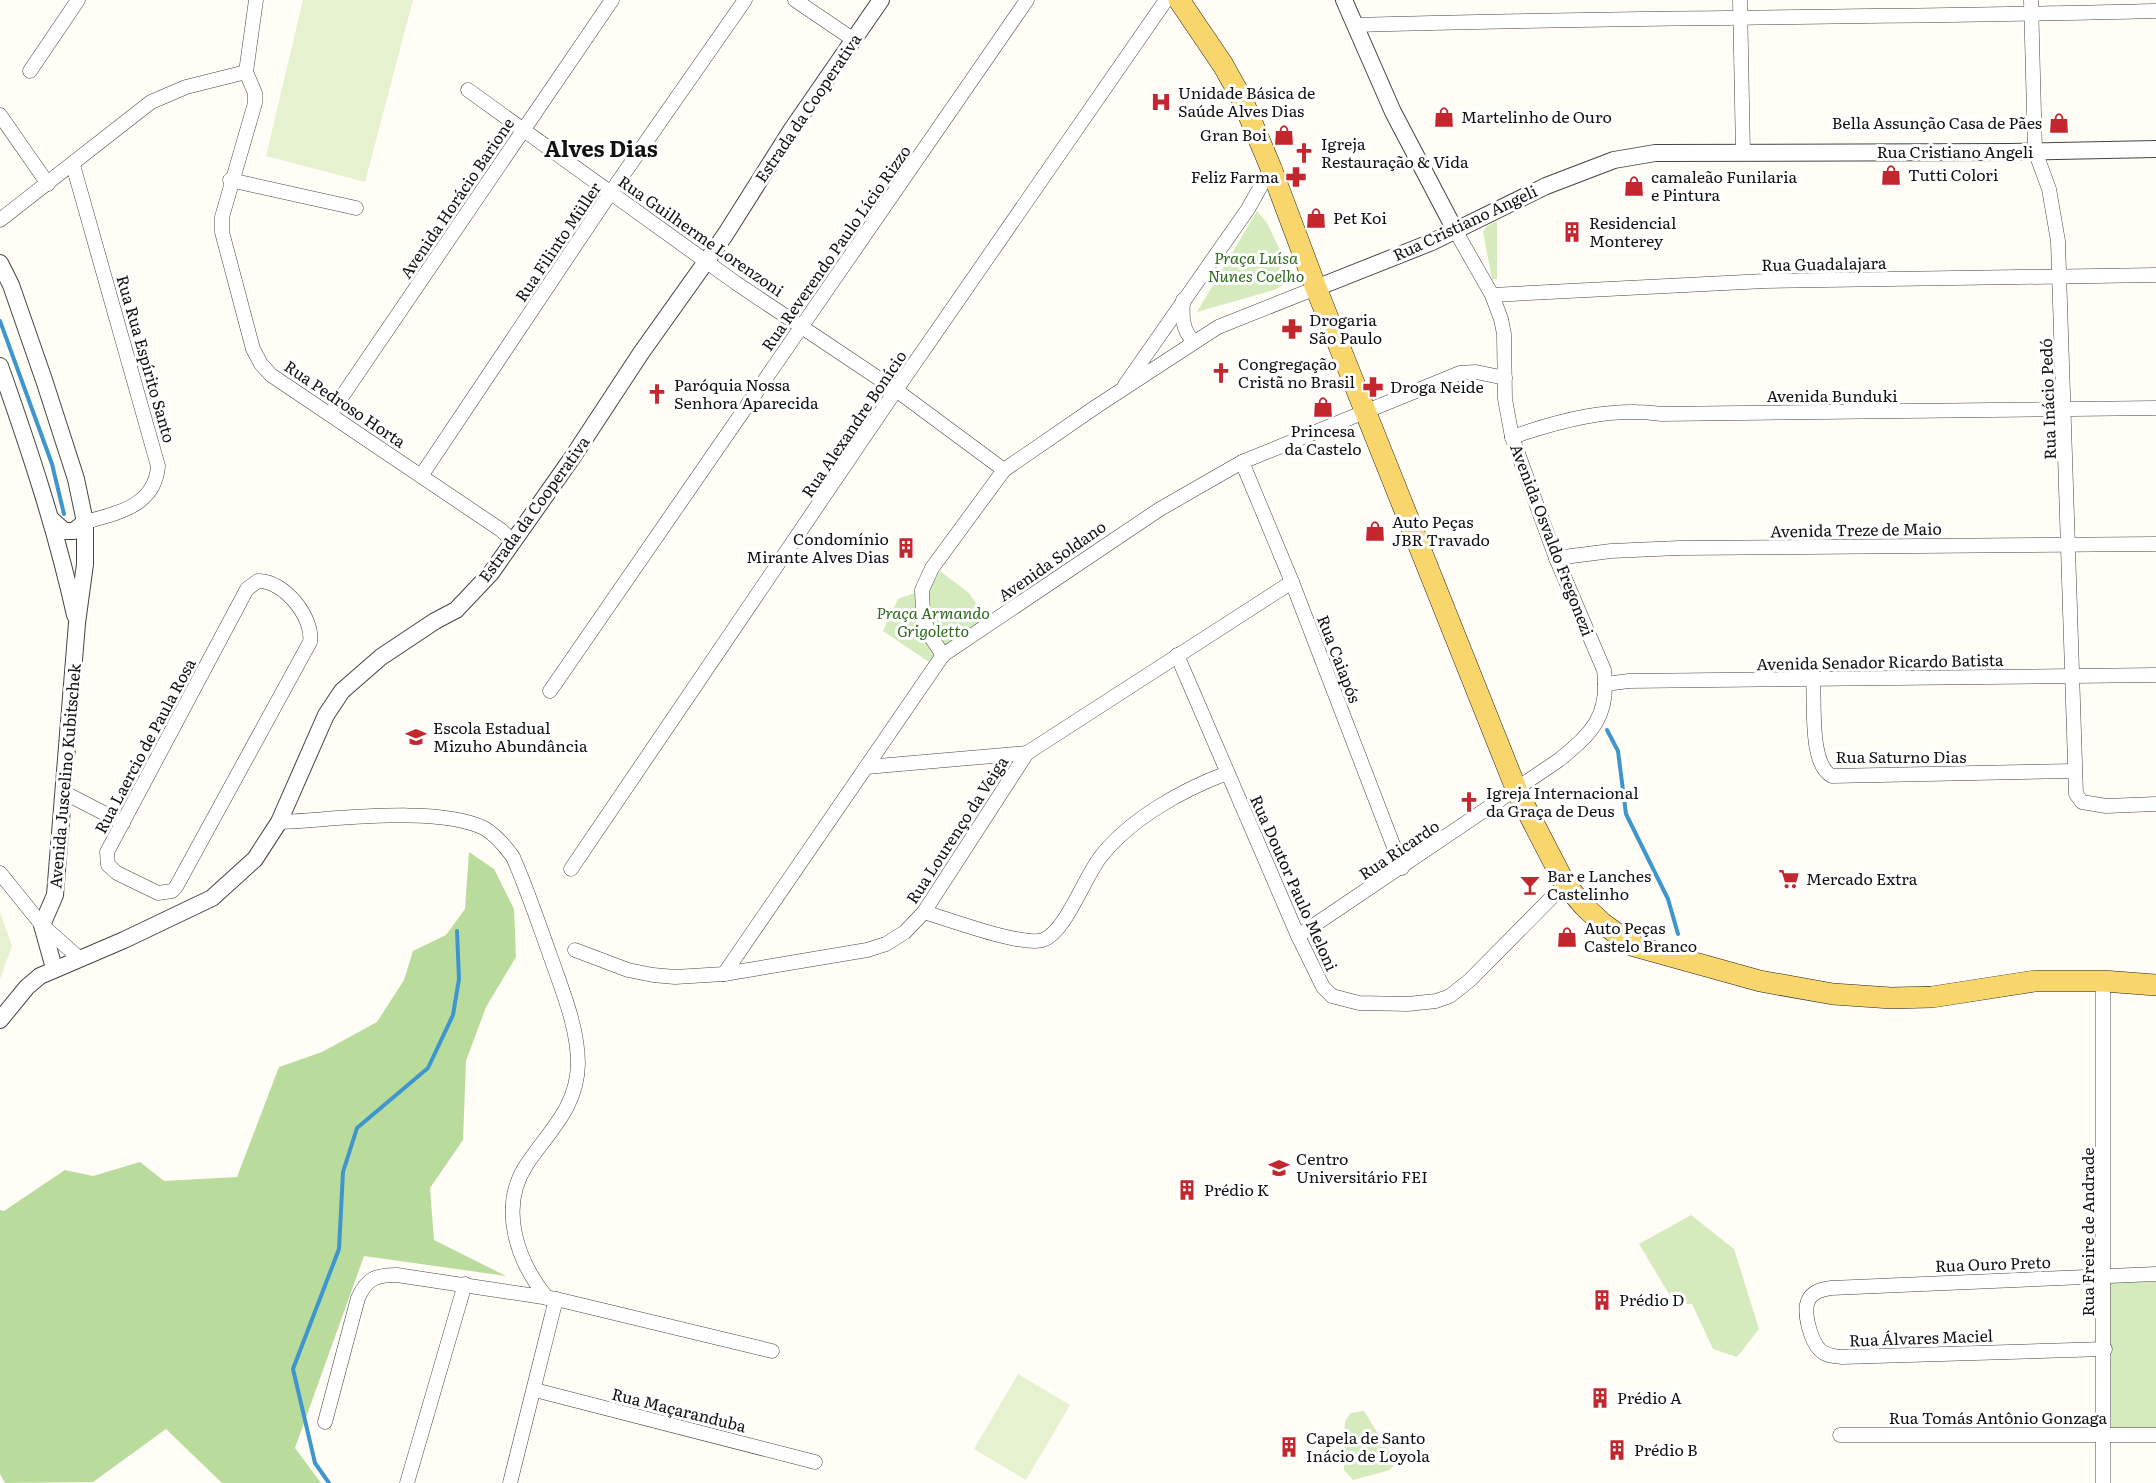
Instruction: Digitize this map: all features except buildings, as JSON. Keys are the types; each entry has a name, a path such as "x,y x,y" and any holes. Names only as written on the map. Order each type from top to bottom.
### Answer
{"main road":[{"path":"1179,0 1227,73 1271,168 1316,288 1517,791 1565,884 1602,923 1634,946 1760,981 1860,997 1911,998 2035,981 2103,981 2156,985"}],"street":[{"path":"30,70 78,0"},
{"name":"Rua Pedroso Horta","path":"256,0 246,72 255,93 255,103 222,217 222,232 253,349 261,364 271,375 501,530 514,542"},
{"name":"Avenida Horácio Barione","path":"330,414 612,0"},
{"name":"Rua Filinto Müller","path":"422,476 611,192 745,0"},
{"path":"795,0 854,40"},
{"name":"Estrada da Cooperativa","path":"0,1020 27,987 54,968 124,940 212,898 255,859 279,822 326,715 342,692 381,657 435,621 456,610 491,573 881,0"},
{"name":"Rua Reverendo Paulo Lício Rizzo","path":"550,691 1027,0"},
{"name":"Rua Alexandre Bonício","path":"571,869 896,390 1166,0"},
{"path":"1740,0 1743,153"},
{"name":"Avenida Osvaldo Fregonezi","path":"1346,1 1389,102 1455,230 1492,295 1504,334 1505,399 1512,437 1556,558 1604,670 1605,684"},
{"path":"1355,25 1645,17 1740,18 2031,7 2156,11"},
{"name":"Rua Inácio Pedó","path":"2031,7 2035,151 2053,206 2060,278 2074,771 2078,799 2092,805 2156,804"},
{"path":"0,220 151,102 186,87 246,72"},
{"name":"Rua Guilherme Lorenzoni","path":"468,90 706,260 896,390 1004,470"},
{"path":"0,115 48,184"},
{"name":"Rua Cristiano Angeli","path":"943,655 926,625 921,601 922,590 932,568 1004,470 1218,327 1455,230 1546,186 1614,160 1655,153 2156,149"},
{"name":"Rua Rua Espírito Santo","path":"73,165 158,461 154,484 145,498 125,510 85,522"},
{"path":"1123,389 1248,209 1271,168"},
{"path":"231,180 356,208"},
{"name":"Avenida Juscelino Kubitschek","path":"0,263 11,285 44,380 76,479 85,522 85,564 77,623 55,895 42,925"},
{"name":"Rua Guadalajara","path":"1492,295 1743,281 2156,275"},
{"path":"1183,300 1186,332 1194,342"},
{"name":"Avenida Juscelino Kubitschek","path":"0,366 52,520 77,623"},
{"name":"Avenida Soldano","path":"724,974 762,922 943,655 1131,527 1242,462 1366,410 1460,374 1476,372 1505,378"},
{"name":"Avenida Bunduki","path":"1512,437 1552,423 1616,412 1662,414 2156,408"},
{"name":"Rua Caiapós","path":"1242,462 1292,582 1402,868"},
{"path":"52,520 64,531 74,531 85,522"},
{"name":"Avenida Treze de Maio","path":"1556,558 1611,551 1679,548 2156,544"},
{"name":"Rua Laercio de Paula Rosa","path":"254,582 270,582 294,602 308,621 311,630 310,642 218,813 172,891 158,893 117,873 108,865 107,852 123,824 247,590 254,582"},
{"name":"Rua Lourenço da Veiga","path":"575,950 627,970 675,977 724,974 867,950 905,932 924,912 1027,753 1292,582"},
{"name":"Rua Doutor Paulo Meloni","path":"1177,655 1298,936 1323,987 1332,996 1369,1003 1408,1004 1436,1001 1459,990 1565,884"},
{"name":"Avenida Senador Ricardo Batista","path":"1605,684 1629,681 2156,675"},
{"name":"Rua Saturno Dias","path":"1813,678 1817,758 1825,772 1832,776 2074,771"},
{"name":"Rua Ricardo","path":"1298,936 1517,791 1559,760 1590,733 1600,715 1605,684"},
{"path":"866,767 1027,753"},
{"path":"924,912 1022,940 1043,940 1056,930 1088,873 1119,836 1200,784 1227,773"},
{"path":"65,793 123,824"},
{"path":"279,822 403,816 446,817 484,829 501,841 513,857 559,981 577,1046 578,1067 568,1103 551,1135 527,1163 515,1190 513,1225 517,1245 530,1276 551,1298"},
{"path":"0,873 42,925 79,958"},
{"path":"42,925 54,968"},
{"name":"Rua Freire de Andrade","path":"2103,981 2105,1275 2103,1483"},
{"name":"Rua Ouro Preto","path":"1832,1288 2156,1274"},
{"path":"325,1422 363,1286 374,1276 384,1275 465,1284 551,1298 772,1351"},
{"path":"407,1483 465,1284"},
{"name":"Rua Álvares Maciel","path":"1832,1288 1813,1294 1808,1301 1807,1312 1815,1343 1828,1355 1856,1358 2105,1349"},
{"path":"510,1483 535,1390 551,1298"},
{"name":"Rua Maçaranduba","path":"535,1390 815,1462"},
{"name":"Rua Tomás Antônio Gonzaga","path":"1840,1435 2156,1435"}],"green space":[{"path":"303,0 413,0 365,182 266,156"},
{"name":"Praça Luísa Nunes Coelho","path":"1257,211 1267,223 1285,260 1291,281 1274,290 1197,312"},
{"path":"1497,221 1497,279 1492,279 1483,232 1487,226"},
{"name":"Praça Armando Grigoletto","path":"940,571 969,593 992,627 935,666 883,631 898,599 925,589"},
{"path":"469,852 494,869 514,909 516,957 486,1007 466,1061 463,1140 430,1188 434,1240 506,1276 364,1256 295,1448 321,1483 222,1483 166,1429 93,1482 5,1483 0,1474 0,1210 4,1211 65,1170 93,1176 140,1162 164,1181 237,1177 279,1067 322,1052 377,1022 404,980 413,951 446,935 465,909"},
{"path":"0,912 12,946 0,979"},
{"path":"1691,1215 1734,1249 1759,1329 1737,1357 1713,1349 1692,1304 1675,1304 1639,1244"},
{"path":"2110,1282 2156,1282 2156,1428 2111,1428"},
{"path":"1018,1374 1070,1405 1026,1480 974,1449"},
{"path":"1364,1411 1396,1463 1390,1470 1353,1480 1344,1470 1345,1421 1351,1413"}],"waterway":[{"path":"0,321 52,464 64,514"},
{"path":"1607,730 1618,751 1626,814 1668,899 1678,934"},
{"path":"329,1483 315,1463 293,1369 339,1249 343,1172 357,1128 428,1068 453,1015 459,979 457,931"}],"place":[{"name":"Unidade Básica de Saúde Alves Dias","path":"1161,102"},
{"name":"Martelinho de Ouro","path":"1444,117"},
{"name":"Bella Assunção Casa de Pães","path":"2059,123"},
{"name":"Gran Boi","path":"1284,135"},
{"name":"Igreja Restauração & Vida","path":"1304,153"},
{"name":"Tutti Colori","path":"1891,175"},
{"name":"Feliz Farma","path":"1296,177"},
{"name":"camaleão Funilaria e Pintura","path":"1634,186"},
{"name":"Pet Koi","path":"1316,218"},
{"name":"Residencial Monterey","path":"1572,232"},
{"name":"Drogaria São Paulo","path":"1292,329"},
{"name":"Congregação Cristã no Brasil","path":"1221,373"},
{"name":"Droga Neide","path":"1373,387"},
{"name":"Paróquia Nossa Senhora Aparecida","path":"657,394"},
{"name":"Princesa da Castelo","path":"1323,407"},
{"name":"Auto Peças JBR Travado","path":"1375,531"},
{"name":"Condomínio Mirante Alves Dias","path":"906,548"},
{"name":"Escola Estadual Mizuho Abundância","path":"416,737"},
{"name":"Igreja Internacional da Graça de Deus","path":"1469,802"},
{"name":"Mercado Extra","path":"1789,879"},
{"name":"Bar e Lanches Castelinho","path":"1530,885"},
{"name":"Auto Peças Castelo Branco","path":"1567,937"},
{"name":"Centro Universitário FEI","path":"1279,1168"},
{"name":"Prédio K","path":"1187,1190"},
{"name":"Prédio D","path":"1602,1300"},
{"name":"Prédio A","path":"1600,1398"},
{"name":"Capela de Santo Inácio de Loyola","path":"1289,1447"},
{"name":"Prédio B","path":"1617,1450"}],"district":[{"name":"Alves Dias","path":"601,149"}]}
